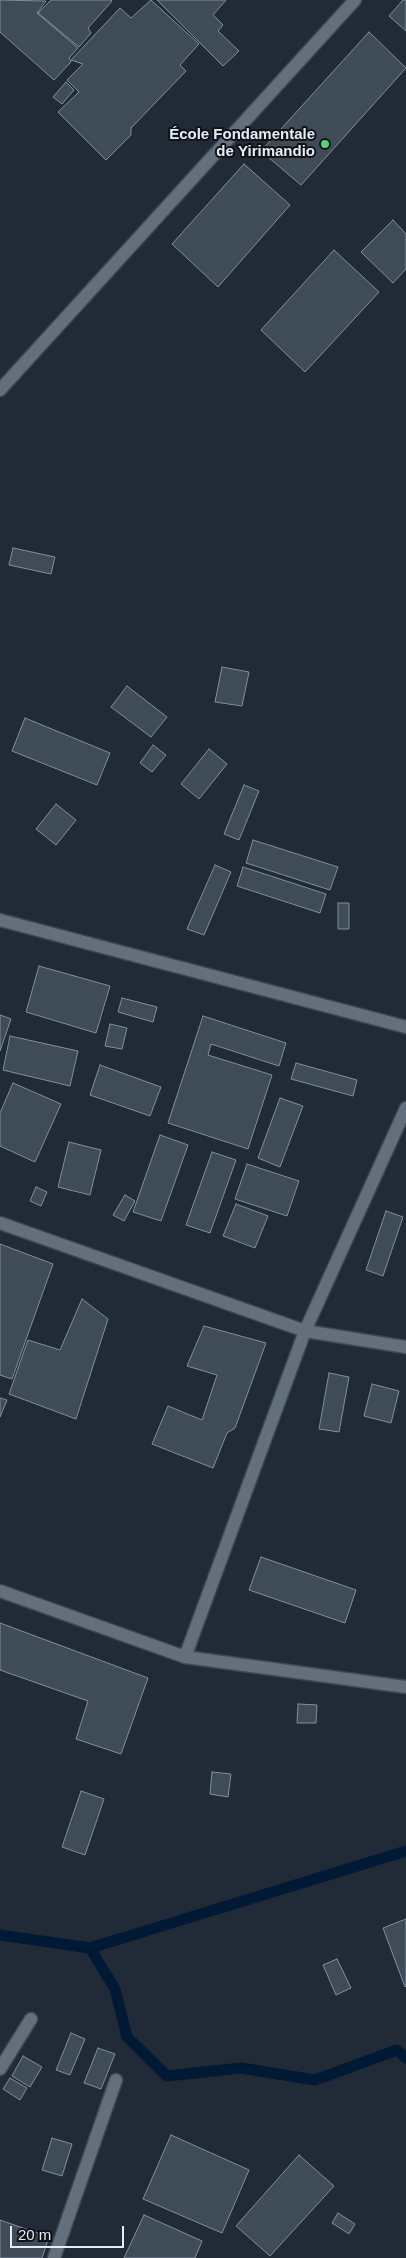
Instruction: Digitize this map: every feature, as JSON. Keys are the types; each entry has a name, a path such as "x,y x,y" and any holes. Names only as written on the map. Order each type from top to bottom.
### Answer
{"street":[{"path":"0,390 355,0"},
{"path":"0,920 406,1027"},
{"path":"185,1657 305,1331 406,1108"},
{"path":"0,1223 305,1331 406,1346"},
{"path":"0,1591 185,1657 406,1687"},
{"path":"0,2070 31,2019"},
{"path":"54,2258 116,2080"}],"building":[{"path":"0,0 46,1 37,13 78,48 69,58 71,62 54,80 0,32"},
{"path":"51,0 112,1 88,28 91,33 79,47 38,13"},
{"path":"151,0 199,44 180,65 186,71 131,128 131,135 106,160 58,112 79,92 67,80 83,64 71,60 120,8 131,18"},
{"path":"157,0 226,0 213,15 223,25 218,31 239,51 223,66"},
{"path":"403,0 406,0 406,31 389,16"},
{"path":"369,32 406,68 301,185 261,151"},
{"path":"66,82 74,90 62,104 53,97"},
{"path":"244,164 290,205 218,287 172,244"},
{"path":"393,220 406,234 406,269 393,283 361,252"},
{"path":"334,250 379,292 305,372 261,330"},
{"path":"13,548 55,557 51,574 9,565"},
{"path":"222,667 249,672 242,706 215,702"},
{"path":"127,686 167,717 151,737 111,707"},
{"path":"25,718 110,753 97,785 12,751"},
{"path":"153,745 166,755 152,772 140,763"},
{"path":"209,749 227,764 199,799 181,784"},
{"path":"244,785 259,791 239,840 224,834"},
{"path":"56,804 76,820 56,845 36,829"},
{"path":"253,840 338,867 330,890 246,863"},
{"path":"215,865 231,872 204,935 187,929"},
{"path":"243,867 326,894 320,913 237,886"},
{"path":"338,903 349,903 349,929 338,929"},
{"path":"39,966 110,986 96,1033 26,1012"},
{"path":"122,998 157,1007 153,1022 118,1012"},
{"path":"0,1015 11,1019 0,1051"},
{"path":"203,1016 286,1043 279,1066 211,1044 208,1055 272,1075 248,1149 168,1123"},
{"path":"110,1024 127,1028 122,1049 105,1046"},
{"path":"10,1036 78,1051 70,1086 3,1070"},
{"path":"296,1063 357,1080 353,1096 291,1079"},
{"path":"100,1065 161,1087 150,1116 90,1095"},
{"path":"13,1083 61,1104 35,1162 0,1146 0,1113"},
{"path":"280,1098 303,1106 280,1167 258,1158"},
{"path":"160,1135 188,1145 161,1221 133,1212"},
{"path":"69,1142 101,1150 90,1195 58,1187"},
{"path":"212,1152 236,1160 210,1233 186,1225"},
{"path":"247,1164 299,1181 287,1216 235,1199"},
{"path":"36,1187 47,1192 41,1206 30,1201"},
{"path":"125,1195 135,1201 124,1221 113,1215"},
{"path":"236,1204 268,1216 255,1248 223,1236"},
{"path":"386,1211 403,1217 383,1276 366,1270"},
{"path":"0,1244 53,1264 12,1379 0,1375"},
{"path":"82,1299 108,1319 76,1419 9,1394 28,1340 60,1350"},
{"path":"204,1326 266,1343 235,1428 227,1433 213,1468 152,1444 168,1406 202,1420 217,1375 187,1366"},
{"path":"329,1373 349,1377 339,1432 319,1429"},
{"path":"372,1384 399,1391 391,1423 364,1416"},
{"path":"0,1398 7,1400 0,1417"},
{"path":"261,1557 356,1590 345,1623 249,1590"},
{"path":"0,1623 148,1678 121,1754 76,1739 88,1701 0,1670"},
{"path":"298,1704 317,1705 316,1723 297,1723"},
{"path":"212,1772 231,1774 228,1797 210,1794"},
{"path":"81,1791 104,1799 85,1855 62,1847"},
{"path":"406,1919 406,1986 405,1987 383,1928"},
{"path":"337,1959 351,1988 336,1995 323,1965"},
{"path":"71,2033 85,2039 70,2075 56,2070"},
{"path":"98,2048 115,2054 101,2089 84,2083"},
{"path":"23,2056 42,2067 30,2087 12,2076"},
{"path":"10,2078 27,2088 20,2100 3,2089"},
{"path":"171,2135 249,2170 222,2233 143,2199"},
{"path":"52,2138 72,2144 62,2176 42,2170"},
{"path":"299,2155 334,2186 270,2256 236,2226"},
{"path":"338,2213 355,2224 349,2234 332,2223"},
{"path":"144,2215 202,2241 195,2258 124,2258"},
{"path":"0,2220 49,2237 42,2258 0,2258"}],"waterway":[{"path":"0,1935 90,1948 406,1851"},
{"path":"90,1948 115,1989 127,2037 167,2076 241,2068 315,2080 397,2050 406,2058"}],"place":[{"name":"École Fondamentale de Yirimandio","path":"325,144"}]}
